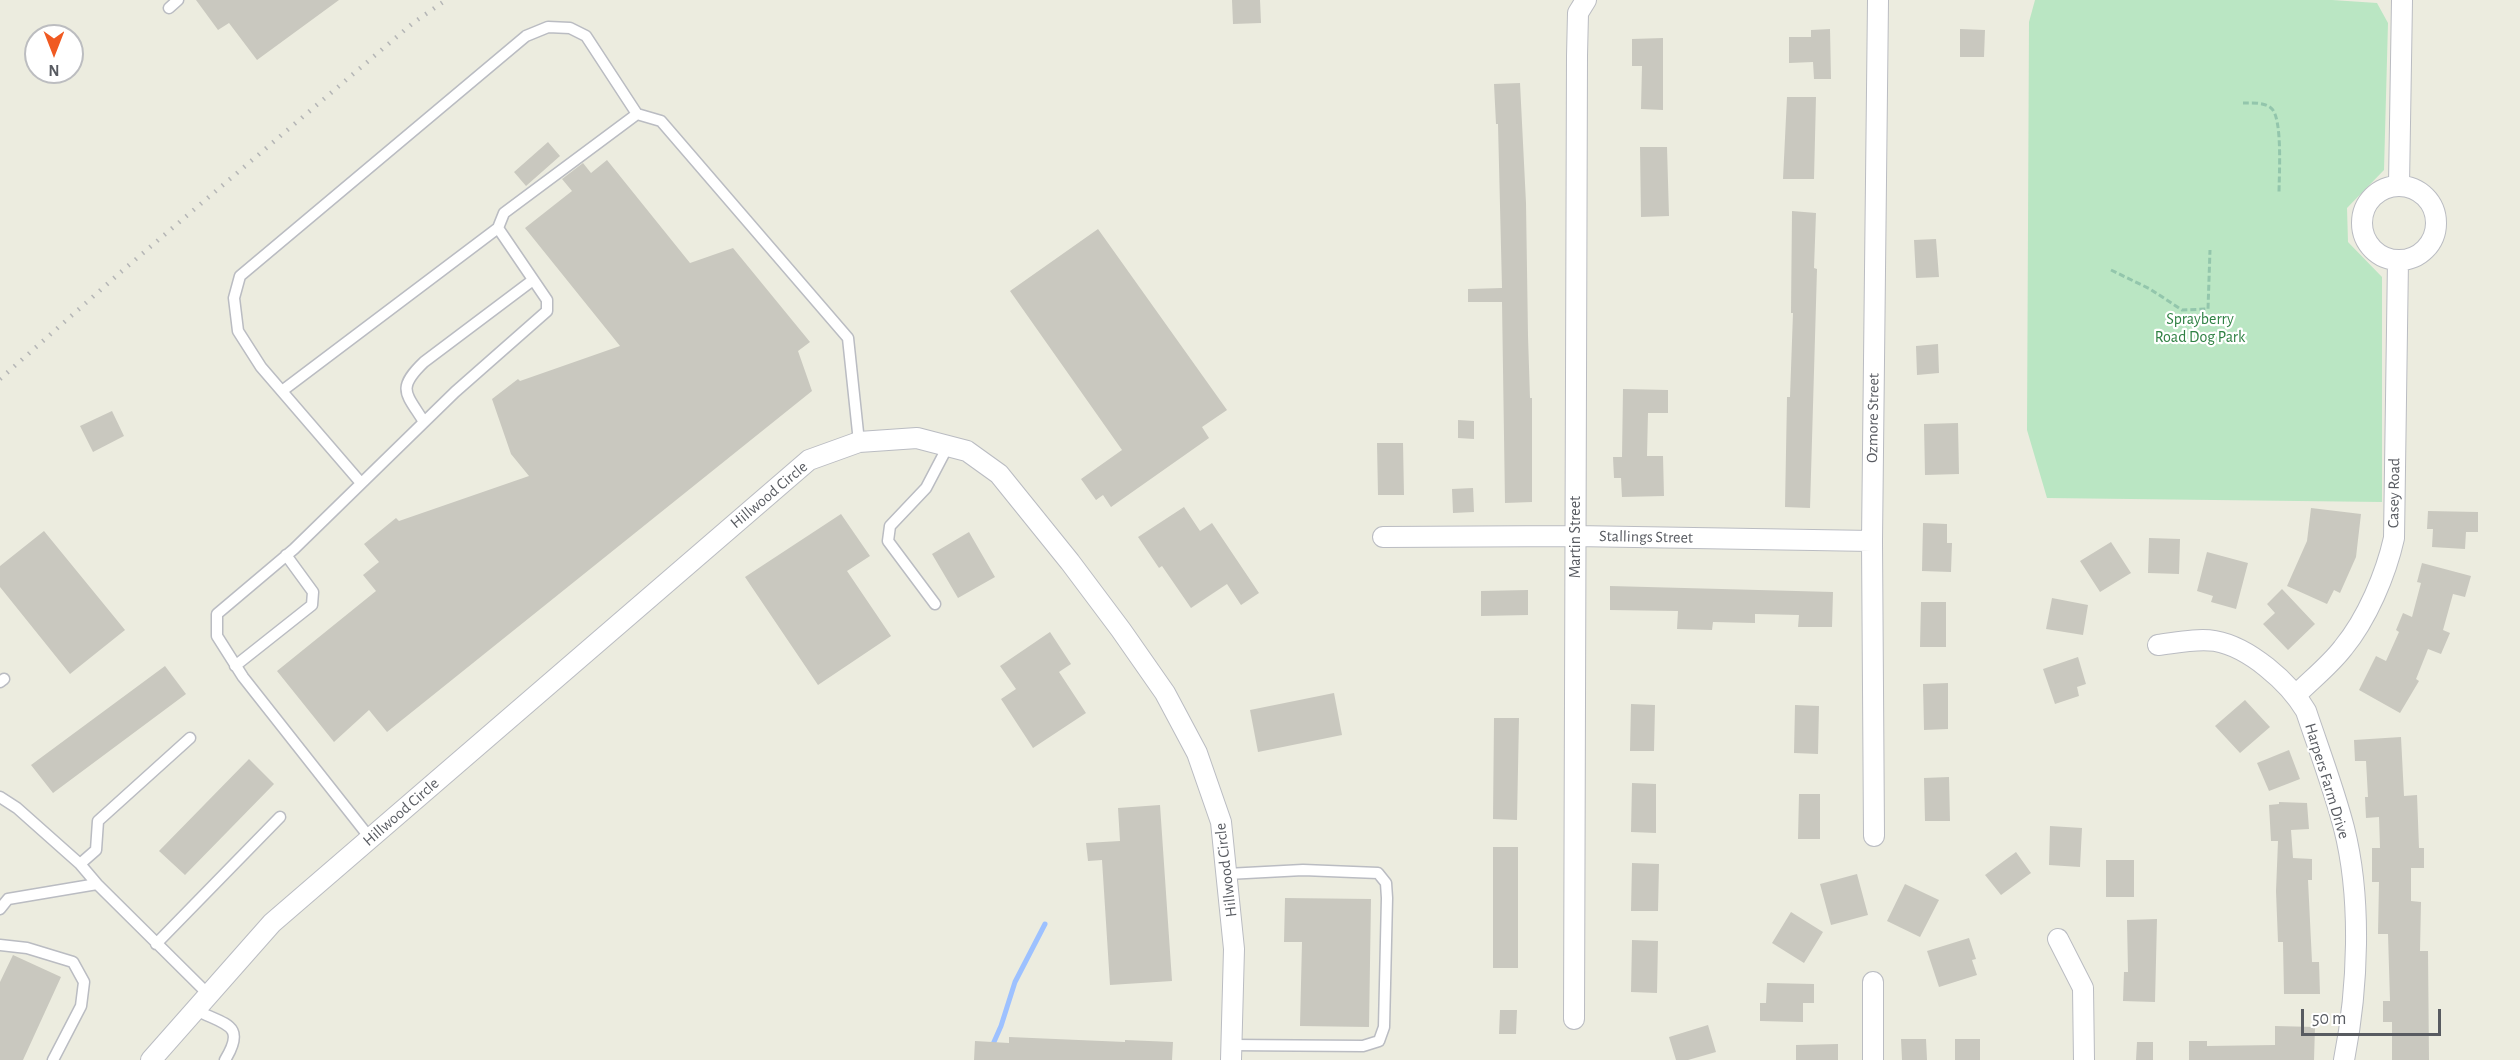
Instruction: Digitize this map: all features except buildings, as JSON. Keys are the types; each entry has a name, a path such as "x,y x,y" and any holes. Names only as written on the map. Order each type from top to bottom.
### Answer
{"street":[{"name":"Martin Street","path":"1574,1019 1577,56 1578,13 1586,0"},
{"name":"Ozmore Street","path":"1874,836 1872,541 1878,0"},
{"path":"2399,185 2402,0"},
{"path":"2399,185 2411,187 2430,201 2435,212 2436,223 2434,235 2428,245 2409,259 2398,260 2374,251 2366,241 2361,224 2366,203 2375,193 2386,187 2399,185"},
{"name":"Casey Road","path":"2296,695 2343,648 2371,602 2388,567 2394,538 2398,260"},
{"name":"Hillwood Circle","path":"151,1060 272,923 682,572 809,460 859,442 917,438 967,452 999,474 1077,570 1165,693 1197,753 1221,822 1227,874 1234,949 1231,1052"},
{"name":"Stallings Street","path":"1383,537 1575,536 1872,541"},
{"name":"Harpers Farm Drive","path":"2158,645 2214,641 2235,648 2266,667 2296,695 2306,711 2344,830 2354,894 2354,997 2344,1060"},
{"path":"2058,939 2083,988 2084,1060"},
{"path":"1873,982 1874,1060"}],"lane":[{"path":"169,8 178,0"},
{"path":"361,483 261,367 238,331 234,298 240,276 526,36 548,27 570,28 586,36 638,114 661,121 848,338 859,442"},
{"path":"282,391 498,228 504,213 638,114"},
{"path":"370,838 236,666 217,636 217,614 286,555 424,422 547,311 547,300 498,228"},
{"path":"424,422 408,396 406,387 409,376 424,362 533,280"},
{"path":"935,604 888,541 890,526 926,488 948,447"},
{"path":"236,666 312,605 313,592 286,555"},
{"path":"80,864 96,850 98,821 190,738"},
{"path":"0,797 17,808 80,864 156,944 209,995"},
{"path":"156,944 280,817"},
{"path":"1227,874 1303,870 1378,873 1386,883 1387,898 1384,1027 1379,1041 1363,1046 1231,1052"},
{"path":"0,909 8,899 97,884"},
{"path":"0,945 27,948 73,962 84,982 81,1006 53,1060"},
{"path":"195,1010 231,1028 236,1036 234,1045 225,1060"}],"path":[{"path":"2243,103 2262,104 2270,107 2276,113 2279,193"},
{"path":"2111,270 2150,289 2182,310 2208,309 2210,250"}],"green space":[{"name":"Sprayberry Road Dog Park","path":"2035,0 2332,0 2377,3 2388,23 2384,170 2347,208 2348,242 2382,277 2382,502 2047,498 2027,430 2029,22"}],"waterway":[{"path":"986,1060 1001,1026 1015,982 1045,924"}],"railway":[{"path":"0,379 122,271 413,23 446,0"}]}
